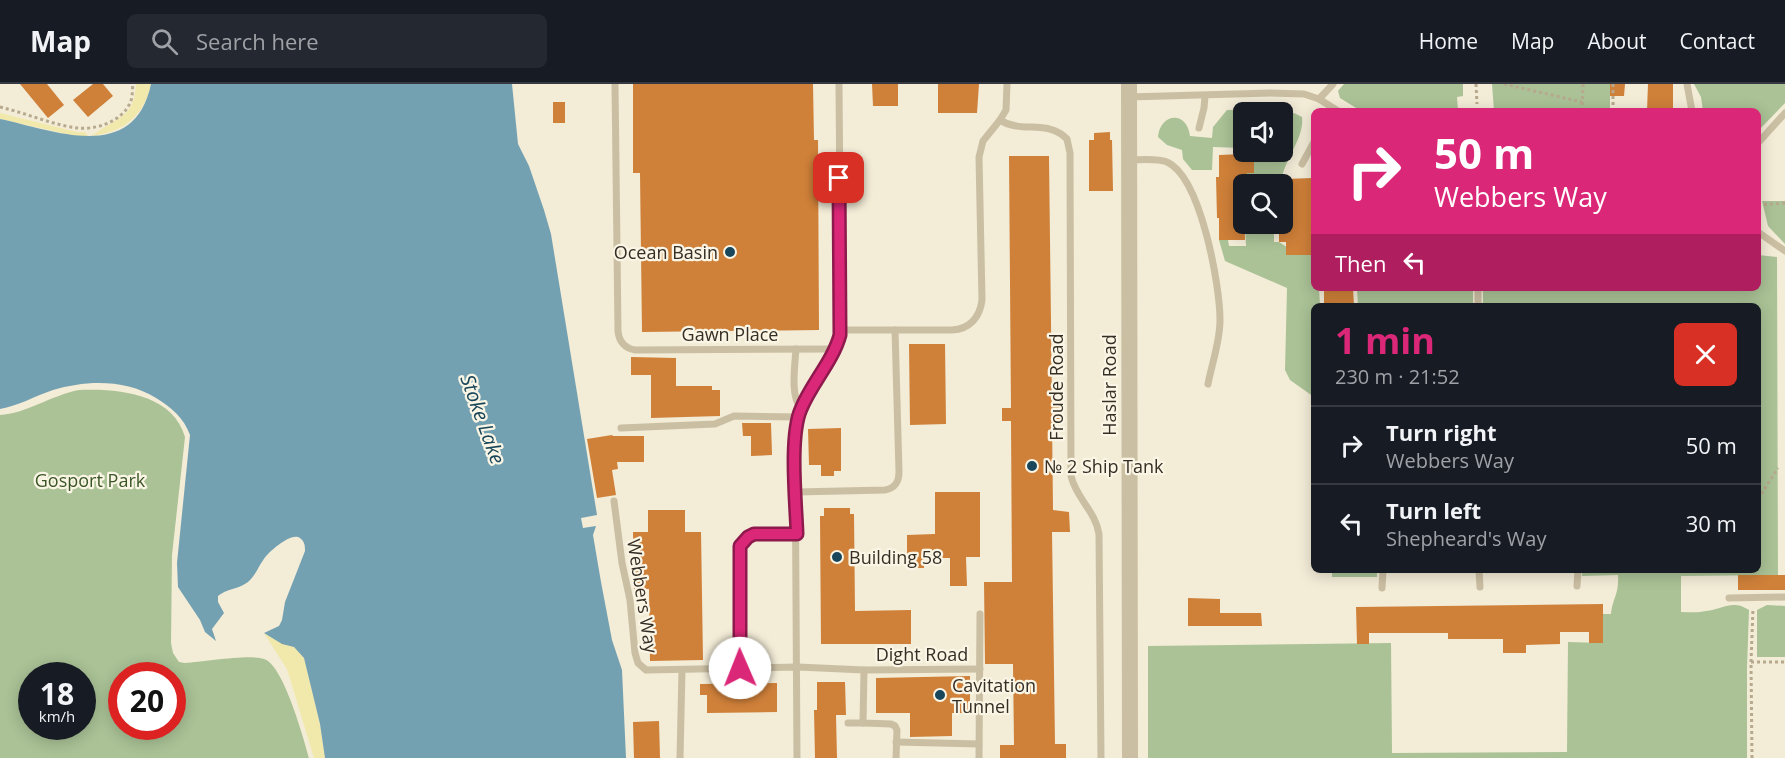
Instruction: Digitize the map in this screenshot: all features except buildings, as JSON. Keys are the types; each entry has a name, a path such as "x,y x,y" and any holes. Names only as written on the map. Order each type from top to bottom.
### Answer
{"street":[{"name":"Haslar Road","path":"1129,91 1130,758"}],"lane":[{"name":"Gawn Place","path":"615,84 618,331 621,341 628,348 635,350 834,349"},
{"path":"797,758 795,440 801,408 834,349 841,330 839,84"},
{"path":"841,330 957,330 968,325 979,313 982,300 979,157 983,141 1006,110 1007,84"},
{"path":"1270,84 1270,93"},
{"path":"1319,99 1333,84"},
{"path":"1687,84 1691,108"},
{"path":"1129,91 1205,96 1304,94 1319,99 1333,108"},
{"path":"1199,128 1205,96"},
{"path":"1761,140 1785,113"},
{"name":"Froude Road","path":"1000,120 1014,126 1055,129 1067,139 1070,153 1071,477 1099,529 1101,758"},
{"path":"1302,164 1311,148"},
{"path":"1130,160 1167,163 1183,178 1193,194 1212,255 1219,310 1218,339 1208,384"},
{"path":"1761,234 1785,251"},
{"path":"796,492 885,490 897,482 899,472 895,330"},
{"path":"796,349 794,393 797,404 801,408"},
{"path":"621,428 715,424 734,416 798,417"},
{"name":"Webbers Way","path":"614,501 637,660 640,667 646,670 798,667"},
{"path":"740,668 740,546 754,534 797,534"},
{"path":"1382,588 1383,573"},
{"path":"1479,573 1480,587"},
{"path":"1577,586 1578,573"},
{"path":"1729,598 1785,597"},
{"path":"980,614 980,758"},
{"name":"Dight Road","path":"798,667 864,670 980,669"},
{"path":"680,758 682,670"},
{"path":"863,723 864,670"},
{"path":"848,723 894,725 897,730 896,758"},
{"path":"896,742 979,744"}],"path":[{"path":"0,107 76,128 94,128 117,118 125,110 131,101 133,84"},
{"path":"1476,84 1477,104"},
{"path":"1504,84 1582,102"},
{"path":"1581,108 1583,84"},
{"path":"1613,84 1613,108"},
{"path":"1761,205 1785,203"},
{"path":"1761,494 1778,468"},
{"path":"1752,598 1752,758"},
{"path":"1751,662 1785,662"}],"green space":[{"path":"1344,84 1463,84 1463,96 1457,97 1458,108 1356,108 1340,98 1338,91"},
{"path":"1492,84 1610,84 1610,108 1494,108"},
{"path":"1694,84 1785,84 1785,103 1761,128 1761,108 1703,108 1701,97"},
{"path":"1227,110 1233,110 1233,148 1213,147 1212,170 1192,170 1183,159 1182,150 1167,145 1158,137 1163,123 1174,118 1184,122 1190,136 1212,138 1213,127"},
{"path":"1293,113 1302,117 1293,150"},
{"path":"1243,162 1287,162 1283,174 1244,174"},
{"path":"1762,201 1785,201 1785,244 1768,226"},
{"path":"1245,234 1274,234 1274,242 1279,242 1299,255 1311,255 1311,291 1319,291 1320,303 1311,303 1311,395 1290,380 1285,370 1287,288 1225,261 1219,240 1228,240 1229,246 1246,246"},
{"path":"1761,255 1777,257 1778,575 1681,576 1681,612 1703,612 1733,605 1749,610 1747,758 1148,758 1148,646 1391,643 1392,753 1567,752 1568,642 1602,643 1603,614 1611,614 1618,582 1618,575 1582,576 1582,573 1761,573 1761,303 1483,303 1483,291 1761,291"},
{"path":"1357,291 1473,291 1473,303 1358,303"},
{"name":"Gosport Park","path":"79,390 126,392 156,402 169,411 179,422 185,437 172,555 171,643 173,653 179,662 108,662 108,740 186,740 186,663 248,657 264,659 278,674 292,703 309,758 0,758 0,415 19,411"},
{"path":"1332,573 1377,573 1377,577 1332,577"},
{"path":"1767,605 1785,606 1785,657 1757,657 1757,610"}],"sand":[{"path":"136,84 151,84 147,97 134,118 114,130 91,136 128,111"},
{"path":"0,113 85,132 88,136 76,136 0,119"},
{"path":"264,633 294,647 304,658 320,724 325,758 314,758 287,669"}],"water":[{"name":"Stoke Lake","path":"151,84 512,84 518,144 529,166 551,234 597,515 581,518 583,528 596,526 593,535 601,582 612,640 622,670 626,758 325,758 320,724 304,658 294,647 282,644 264,633 279,626 282,620 285,602 305,551 302,540 292,537 274,548 248,582 218,596 218,602 224,613 212,629 216,641 205,632 200,620 178,587 177,563 190,435 184,423 172,409 162,401 132,387 92,383 46,392 0,409 0,119 67,134 89,136 110,134 128,125 142,109"}],"place":[{"name":"Ocean Basin","path":"730,252"},
{"name":"№ 2 Ship Tank","path":"1032,466"},
{"name":"Building 58","path":"837,557"},
{"name":"Cavitation Tunnel","path":"940,695"}],"route":[{"path":"740,668 740,546 743,541 754,534 797,534 795,440 798,417 808,393 840,335 839,178"}]}
